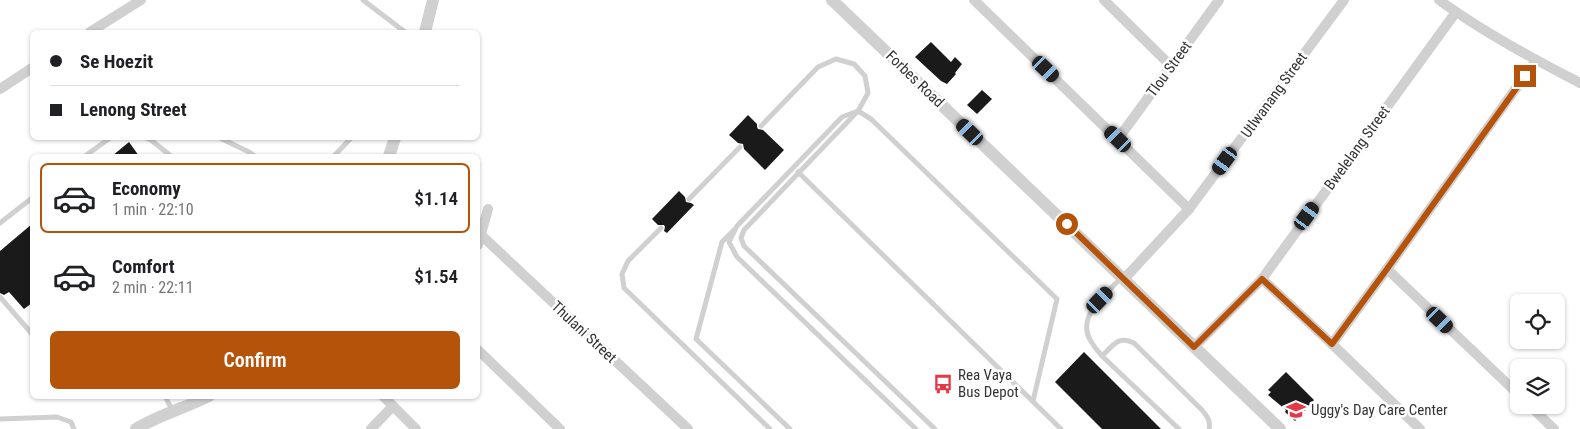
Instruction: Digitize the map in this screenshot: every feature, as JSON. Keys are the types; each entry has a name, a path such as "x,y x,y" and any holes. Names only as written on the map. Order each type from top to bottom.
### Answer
{"street":[{"path":"93,30 141,0"},
{"path":"426,30 433,0"},
{"name":"Forbes Road","path":"832,0 1280,429"},
{"path":"974,0 1189,209"},
{"path":"1104,0 1171,66"},
{"name":"Tlou Street","path":"1118,139 1219,0"},
{"name":"Utlwanang Street","path":"1123,278 1189,209 1344,0"},
{"path":"1439,0 1536,60 1580,83"},
{"name":"Bwelelang Street","path":"1194,347 1262,279 1456,12"},
{"path":"1332,344 1536,60"},
{"path":"0,89 30,69"},
{"path":"390,154 394,140"},
{"name":"Thulani Street","path":"480,237 488,209"},
{"name":"Thulani Street","path":"480,241 688,429"},
{"path":"1387,269 1510,386"},
{"path":"1262,279 1420,429"},
{"path":"480,352 560,429"},
{"path":"136,429 173,410 203,399"},
{"path":"386,399 416,429"},
{"path":"371,429 393,406"},
{"path":"1538,414 1554,429"}],"lane":[{"path":"363,0 402,30"},
{"path":"761,126 818,67 836,59 854,64 865,76 868,93 858,111 744,230 741,238 744,246 935,429"},
{"path":"790,429 696,339 722,242 842,117 858,111"},
{"path":"858,111 871,119 1057,299 1033,401"},
{"path":"88,154 107,140"},
{"path":"151,140 168,154"},
{"path":"224,140 252,154"},
{"path":"336,154 349,140"},
{"path":"689,199 740,147"},
{"path":"793,169 1062,429"},
{"path":"0,223 30,200"},
{"path":"737,226 729,242 737,256 916,429"},
{"path":"661,228 628,261 622,274 624,288 770,429"},
{"path":"1123,278 1092,309 1087,319 1087,335 1102,356 1179,429"},
{"path":"0,297 30,332"},
{"path":"1102,356 1119,341 1127,340 1134,343 1202,410 1209,419 1209,429"},
{"path":"167,399 173,410"},
{"path":"1,418 57,417 71,422 74,429"}],"building":[{"path":"931,42 951,62 955,57 962,64 947,84 941,81 915,57"},
{"path":"982,90 992,99 977,114 967,105"},
{"path":"748,115 757,124 758,129 763,130 784,150 765,170 744,149 743,144 738,143 729,135"},
{"path":"129,142 138,154 114,154"},
{"path":"679,191 685,197 686,202 694,205 667,233 664,231 664,225 658,225 652,219"},
{"path":"30,226 30,304 24,309 9,292 4,295 0,293 0,251"},
{"path":"1084,352 1161,429 1102,429 1055,382"},
{"path":"1286,372 1314,400 1295,421 1285,412 1286,410 1268,395 1271,392 1268,390"}],"place":[{"name":"Rea Vaya Bus Depot","path":"943,384"},
{"name":"Uggy's Day Care Center","path":"1296,410"}],"route":[{"path":"1067,224 1194,347 1262,279 1332,344 1525,76"}]}
